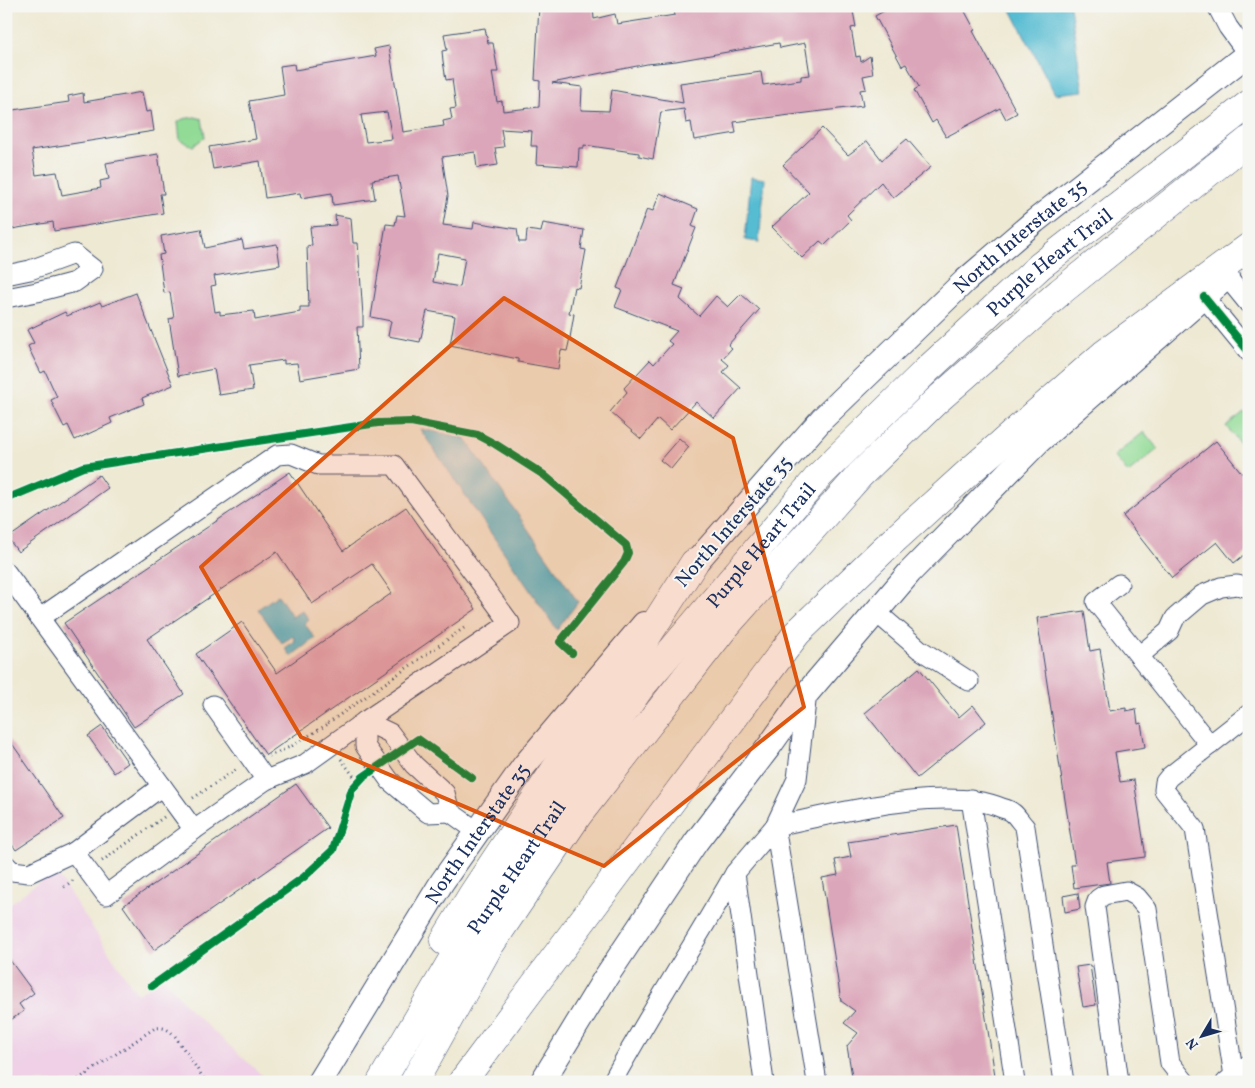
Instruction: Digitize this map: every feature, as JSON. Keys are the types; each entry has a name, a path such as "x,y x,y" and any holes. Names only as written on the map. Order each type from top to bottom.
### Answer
{"highway":[{"name":"Purple Heart Trail","path":"380,1082 452,960 640,688 819,476 927,370 1040,266 1249,104"},
{"name":"Purple Heart Trail","path":"414,1082 488,948 578,815 725,627 860,475 935,402 1060,292 1249,140"},
{"path":"462,1082 797,633 971,470 1104,354 1249,247"},
{"path":"361,1082 405,1004 472,895 570,747 614,688 694,563"}],"main road":[{"name":"North Interstate 35","path":"320,1082 442,882 524,766 694,563 822,419 966,280 1035,220 1248,53"},
{"path":"542,1082 604,980 696,842 768,748 807,693 910,572 1038,442 1227,277 1249,261"}],"street":[{"path":"1217,6 1228,26 1248,53"},
{"path":"6,275 30,270 74,254 93,269 75,282 6,298"},
{"path":"1227,277 1249,304"},
{"path":"1204,297 1249,352"},
{"path":"40,618 277,455 291,454 318,465 394,465 510,623 365,721 306,764 266,780 106,895 74,852"},
{"path":"6,572 194,830"},
{"path":"1119,584 1096,602 1210,745"},
{"path":"1139,656 1169,631 1175,618 1202,595 1221,587 1237,585 1249,588"},
{"path":"876,612 919,649 969,681"},
{"path":"612,1082 646,1021 694,946 735,873 775,826 797,780 807,693"},
{"path":"213,705 266,780"},
{"path":"1230,1079 1195,829 1164,790 1165,782 1169,777 1249,714"},
{"path":"365,721 365,746 390,781 428,813 450,812 478,832"},
{"path":"365,721 390,733 414,765 445,793 450,812"},
{"path":"6,864 12,871 29,873 74,852 162,786"},
{"path":"775,826 891,803 938,800 972,799 995,804 1013,812 1025,827 1064,1082"},
{"path":"972,799 1015,1082"},
{"path":"775,826 817,1082"},
{"path":"735,873 764,1082"},
{"path":"1119,1082 1095,907 1098,899 1104,895 1126,891 1137,897 1147,909 1170,1063 1186,1082"},
{"path":"1230,1079 1249,1064"}],"path":[{"path":"266,758 292,746 328,723 464,628"},
{"path":"328,723 331,728"},
{"path":"341,758 358,782"},
{"path":"352,789 363,776 379,766"},
{"path":"185,803 240,767"},
{"path":"95,866 167,816"},
{"path":"64,887 76,879"},
{"path":"74,1082 154,1028 163,1027 170,1030 175,1036 206,1082"}],"highlighted area":[{"path":"504,298 733,438 804,707 604,866 301,737 201,567"}],"shaded area":[{"path":"54,870 137,994 164,978 190,1010 264,1077 261,1082 129,1082 124,1075 114,1082 6,1082 6,907"}],"green space":[{"path":"195,117 202,119 205,137 193,146 180,140 178,122"},
{"path":"1244,412 1249,419 1249,454 1226,426"},
{"path":"1144,432 1158,449 1128,473 1114,456"}],"water":[{"path":"1009,6 1070,6 1083,91 1055,94"},
{"path":"751,177 765,179 759,242 745,240"},
{"path":"420,429 465,438 578,602 557,630"},
{"path":"278,595 292,616 291,618 302,610 309,619 304,623 315,638 291,656 285,648 295,641 293,636 282,643 258,609"}],"building":[{"path":"539,6 593,6 594,19 615,14 617,24 675,15 673,6 852,6 856,27 851,28 856,57 860,56 861,62 870,56 873,74 863,76 866,89 860,90 863,106 734,122 736,133 694,140 691,122 686,123 684,109 661,112 653,159 639,156 639,153 584,145 584,148 579,148 578,167 536,164 537,146 531,146 532,131 501,129 504,147 495,148 498,165 477,168 475,152 442,157 448,196 443,225 473,229 474,222 517,229 519,242 526,242 527,230 541,232 543,223 584,230 581,249 586,250 579,288 574,287 569,313 574,314 570,338 567,351 561,350 558,369 518,362 518,359 450,345 455,316 427,311 420,342 388,336 391,321 371,317 386,224 395,225 397,215 405,216 398,176 372,180 375,199 333,205 332,193 301,198 300,193 265,198 260,161 213,169 209,147 256,139 249,101 284,95 280,66 294,64 295,70 376,56 374,49 389,46 403,132 444,126 443,121 452,119 450,109 456,108 452,79 446,80 442,51 447,50 444,34 485,28 488,43 493,43 498,72 492,72 497,102 502,101 503,111 539,107 540,81 535,80","holes":["779,43 780,48 805,43 810,75 801,76 801,80 763,85 761,72 680,83 683,103 612,90 609,111 581,110 582,87 552,83 647,64 676,61","387,112 392,139 366,142 361,115","438,253 465,258 460,287 433,282"]},
{"path":"893,6 962,6 975,30 973,31 1017,113 1006,119 1000,108 946,137 936,120 932,123 914,90 919,87 906,64 902,66 875,16"},
{"path":"142,92 146,112 151,111 154,131 32,150 36,175 57,172 62,195 101,188 100,181 109,179 106,163 158,154 164,194 160,194 163,213 54,231 53,222 6,230 6,111 69,102 68,96 83,93 84,102"},
{"path":"822,128 848,155 867,141 882,160 907,139 931,167 893,198 881,182 847,215 851,220 825,245 820,241 802,258 772,227 809,192 783,165"},
{"path":"660,193 698,209 692,226 696,228 674,285 684,289 680,299 699,316 716,296 728,307 741,294 759,310 728,345 732,348 722,359 729,365 723,372 741,388 714,418 696,402 670,430 658,419 641,439 610,412 627,392 624,388 650,360 654,364 672,344 668,341 677,331 615,307 622,290 617,288 647,209 653,211"},
{"path":"335,215 351,218 353,243 358,243 363,316 363,327 357,327 359,369 300,379 297,363 284,364 284,360 249,365 253,390 219,395 214,369 178,376 169,319 174,318 170,292 164,293 159,255 164,254 161,236 201,229 205,248 242,240 244,249 277,244 280,265 214,276 216,285 211,286 215,312 220,311 220,315 254,311 255,320 300,312 300,307 309,307 307,246 312,245 310,227 336,225"},
{"path":"136,293 173,385 142,398 144,404 110,418 112,423 75,440 68,425 64,427 51,400 57,397 45,371 41,373 32,355 28,346 34,343 27,330 65,312 67,316 100,302 102,306"},
{"path":"679,438 689,447 671,469 660,460"},
{"path":"1216,441 1249,482 1249,551 1234,563 1217,542 1172,578 1123,516"},
{"path":"290,472 343,551 406,507 476,609 266,755 196,654 242,622 277,673 392,593 372,564 312,604 277,552 147,639 184,694 134,727 64,623"},
{"path":"99,475 108,488 18,552 8,538"},
{"path":"1084,611 1090,651 1100,649 1110,711 1126,708 1126,711 1136,709 1138,724 1141,723 1145,747 1115,752 1120,782 1134,780 1145,857 1107,862 1110,883 1074,888 1071,865 1075,865 1037,618"},
{"path":"919,668 959,717 973,705 986,722 917,778 865,713"},
{"path":"102,726 128,763 114,773 88,736"},
{"path":"6,735 64,818 16,850 6,836"},
{"path":"296,784 328,828 154,950 123,906"},
{"path":"956,825 996,1082 853,1082 847,1046 858,1033 844,1023 855,1011 841,1001 822,878 838,875 835,860 851,857 848,842"},
{"path":"1078,893 1080,909 1065,912 1063,896"},
{"path":"6,955 34,993 19,1004 24,1011 6,1023"},
{"path":"1090,965 1096,1005 1083,1007 1076,967"}],"cycle path":[{"path":"1204,297 1249,352"},
{"path":"6,499 83,467 378,423 411,422 478,435 544,475 626,545 628,553 624,562 560,642 572,653"},
{"path":"152,986 304,877 333,850 352,789 363,777 418,739 472,778"}]}
